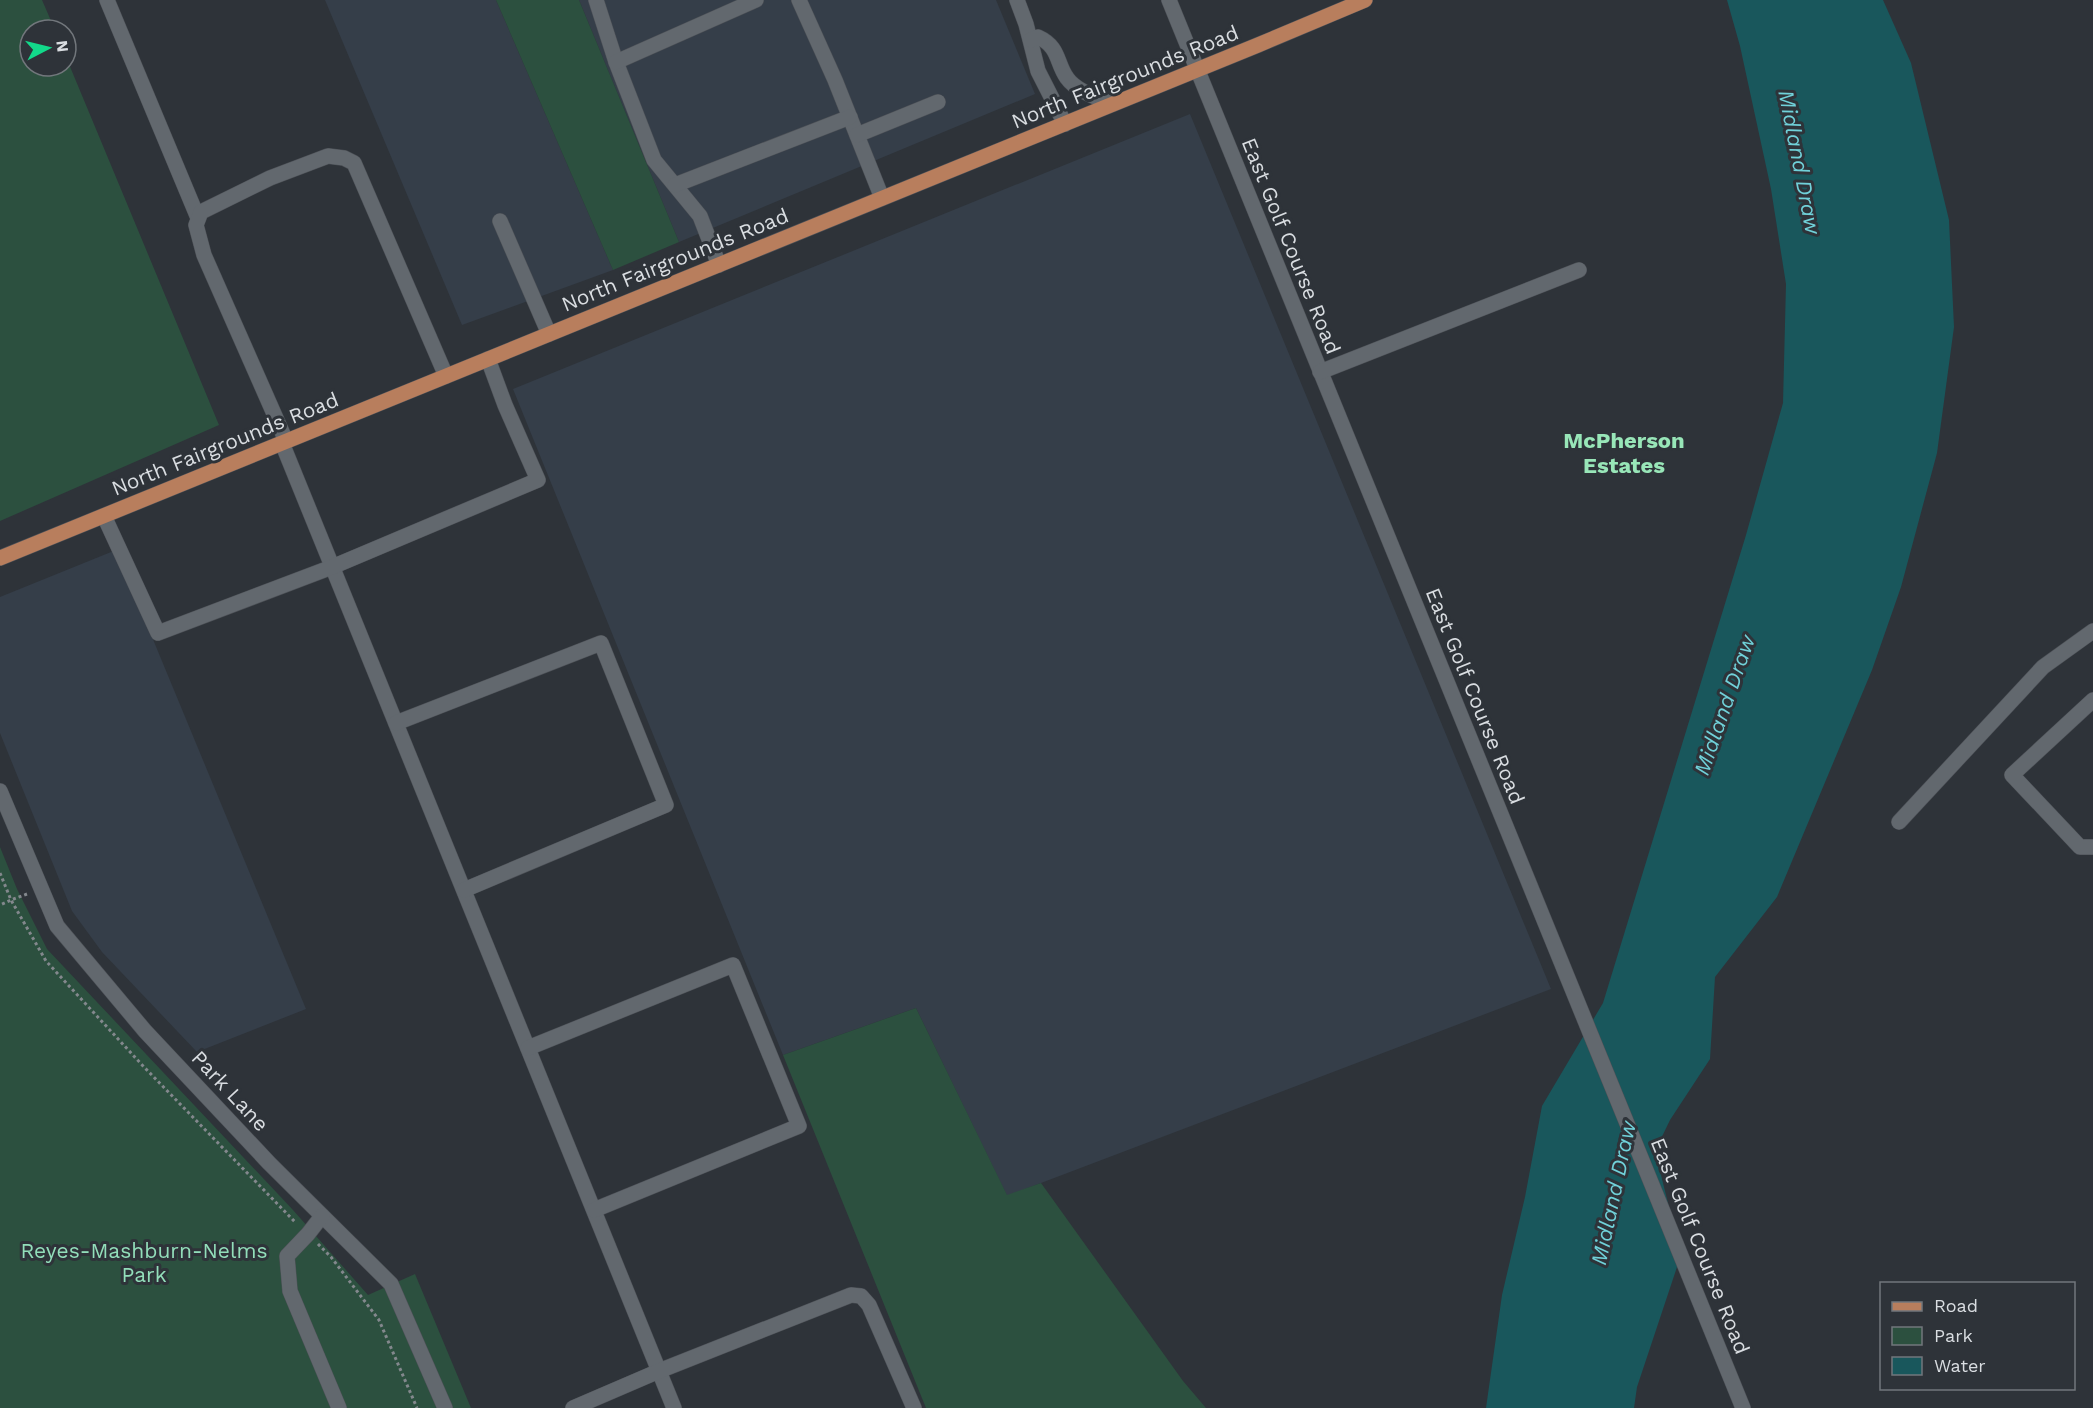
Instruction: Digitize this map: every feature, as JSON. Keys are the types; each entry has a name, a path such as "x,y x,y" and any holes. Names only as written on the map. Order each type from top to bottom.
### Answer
{"main road":[{"name":"North Fairgrounds Road","path":"0,558 1365,0"}],"street":[{"path":"107,0 198,218"},
{"path":"596,0 616,62 654,160 700,216 719,265"},
{"path":"616,62 756,0"},
{"path":"799,0 850,117 882,198"},
{"path":"1017,0 1031,40 1038,71 1065,124"},
{"name":"East Golf Course Road","path":"1169,0 1743,1408"},
{"path":"1031,40 1038,37 1046,40 1057,53 1067,79 1085,92 1112,104"},
{"path":"857,135 938,102"},
{"path":"675,185 850,117"},
{"path":"446,376 354,163 344,158 328,156 270,178 201,212 196,225 204,255 284,442 332,567 674,1408"},
{"path":"500,221 549,334"},
{"path":"1320,372 1579,270"},
{"path":"104,516 158,633 332,567 538,480 505,405 488,359"},
{"path":"1899,822 2043,667 2093,631"},
{"path":"396,723 601,643 610,664 666,805 464,890"},
{"path":"2093,700 2012,775 2080,847 2093,847"},
{"name":"Park Lane","path":"0,791 57,926 146,1031 269,1163 391,1284 445,1408"},
{"path":"528,1048 734,965 799,1126 594,1210"},
{"path":"322,1216 287,1256 290,1291 339,1408"},
{"path":"573,1408 659,1371 851,1295 861,1296 873,1312 914,1408"}],"path":[{"path":"0,873 11,900 46,961 144,1067 331,1257 379,1320 417,1408"},
{"path":"0,905 41,889"}],"shaded area":[{"path":"325,0 496,0 613,270 462,325"},
{"path":"579,0 996,0 1035,94 679,242"},
{"path":"1190,114 1551,989 1007,1196 916,1008 783,1055 513,389"},
{"path":"116,550 306,1009 197,1052 102,952 72,911 0,733 0,597"}],"green space":[{"path":"0,0 42,0 50,18 18,18 18,78 75,78 219,425 0,521"},
{"path":"496,0 579,0 679,242 613,270"},
{"name":"Reyes-Mashburn-Nelms Park","path":"0,847 17,889 47,949 293,1210 368,1295 415,1274 471,1408 0,1408"},
{"path":"916,1008 1007,1195 1041,1183 1183,1381 1206,1408 926,1408 783,1055"}],"water":[{"name":"Midland Draw","path":"1727,0 1883,0 1911,63 1949,220 1954,327 1937,453 1901,587 1872,670 1777,897 1715,977 1710,1059 1670,1120 1655,1151 1681,1255 1637,1387 1634,1408 1486,1408 1502,1295 1525,1197 1542,1106 1603,1003 1746,535 1783,403 1786,284 1771,189 1740,46"}],"district":[{"name":"McPherson Estates","path":"1624,452"}]}
